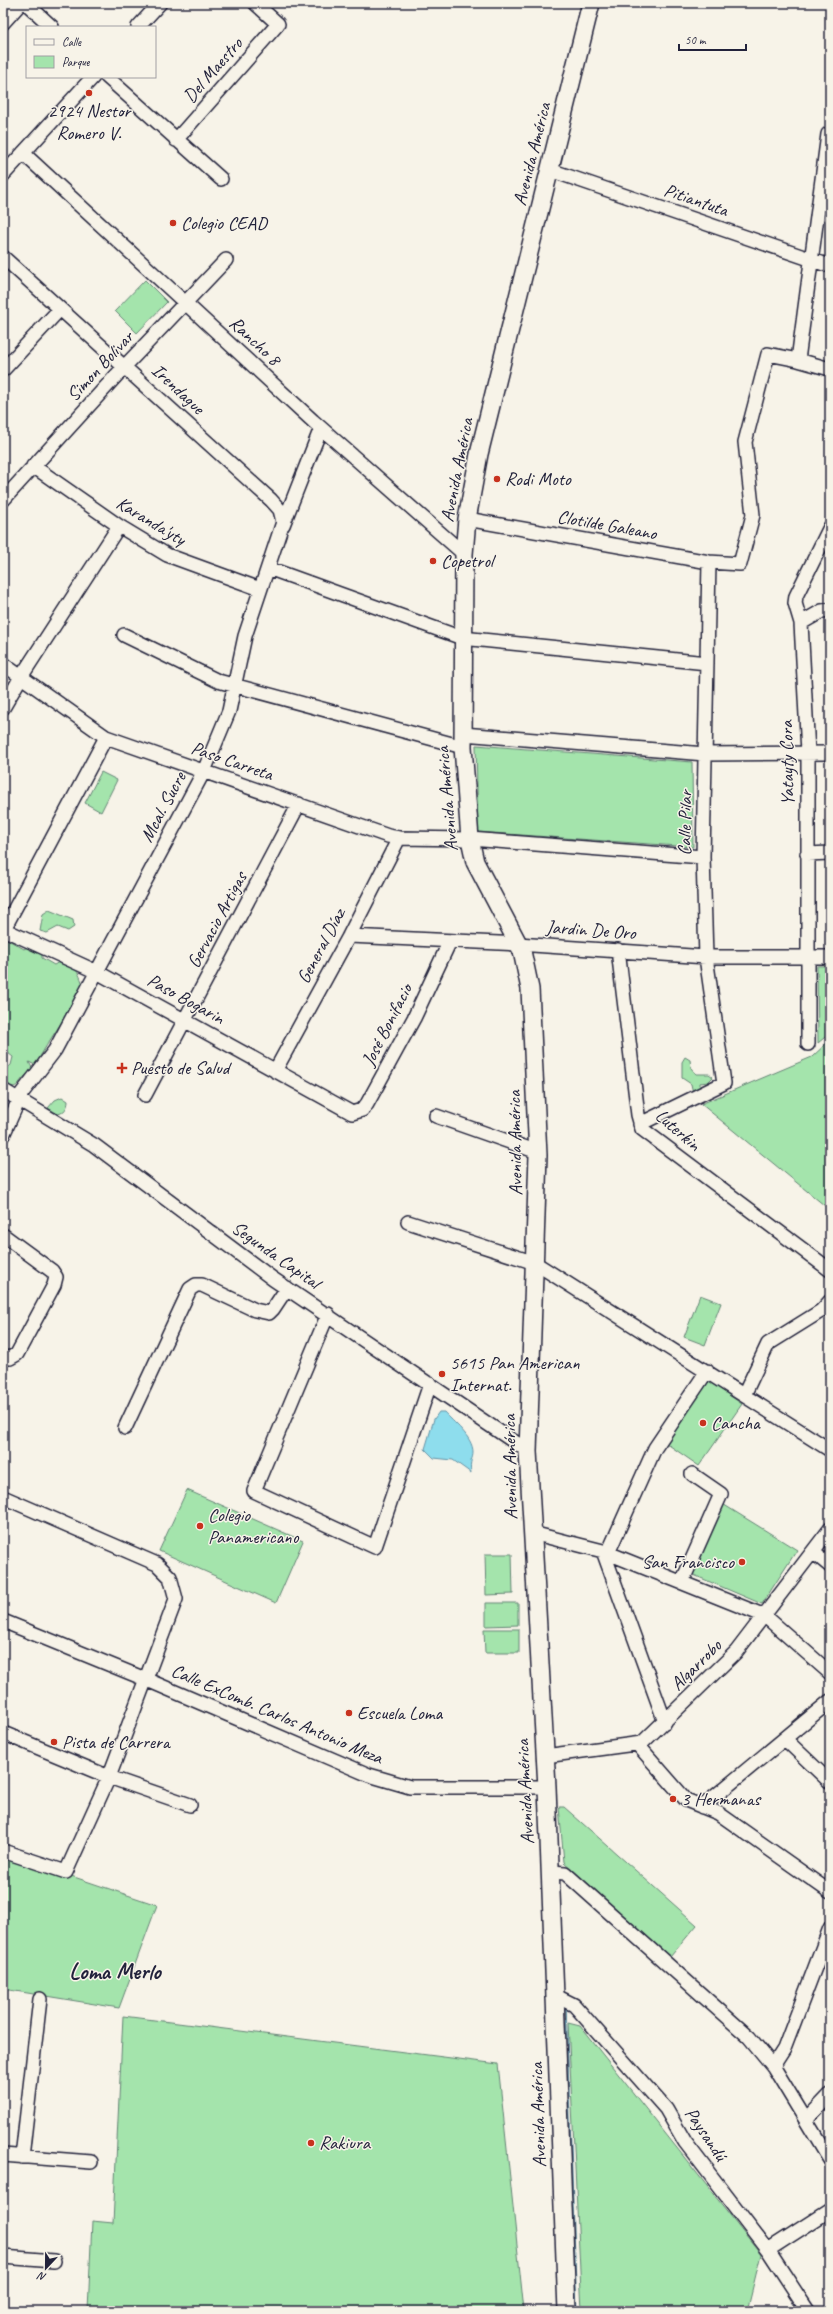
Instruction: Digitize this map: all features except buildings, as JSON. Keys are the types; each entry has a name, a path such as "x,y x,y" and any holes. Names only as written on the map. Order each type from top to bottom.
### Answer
{"main road":[{"name":"Avenida América","path":"567,2311 554,1995 551,1872 528,1451 538,1152 530,989 525,960 475,862 470,839 463,741 462,638 464,554 467,519 479,454 591,3"}],"street":[{"path":"3,23 21,3"},
{"path":"26,3 51,26"},
{"path":"139,26 160,3"},
{"name":"Del Maestro","path":"176,140 278,24 255,3"},
{"path":"3,175 92,78"},
{"path":"108,78 221,179"},
{"path":"828,134 810,260 798,360 830,369"},
{"name":"Rancho 8","path":"23,153 321,428 464,554"},
{"name":"Pitiantuta","path":"550,170 830,266"},
{"name":"Simon Bolivar","path":"3,500 125,366 226,260"},
{"name":"Irendague","path":"4,261 125,366 271,500 283,517 282,527"},
{"path":"3,370 60,309"},
{"name":"Clotilde Galeano","path":"467,519 709,562 740,564 753,515 745,442 768,354 798,360"},
{"path":"321,428 282,527 268,568 462,638 707,663"},
{"name":"Karanda'yty","path":"33,466 119,526 181,562 260,589"},
{"path":"3,708 21,677 119,526"},
{"name":"Yatayty Cora","path":"808,1044 808,753 801,623 795,603 796,596 830,527"},
{"name":"Calle Pilar","path":"640,1124 724,1083 706,957 703,856 709,562"},
{"name":"Mcal. Sucre","path":"3,1135 18,1100 55,1050 204,771 229,711 236,686 245,636 268,568"},
{"path":"801,623 822,611 830,610"},
{"path":"124,635 218,681 463,741 705,754 830,753"},
{"name":"Paso Carreta","path":"3,664 106,738 399,838 470,839 703,856"},
{"path":"3,929 106,738"},
{"name":"Gervacio Artigas","path":"145,1095 299,804"},
{"name":"General Díaz","path":"275,1071 349,936 399,838"},
{"path":"807,854 830,853"},
{"name":"Paso Bogarin","path":"3,929 97,972 347,1111"},
{"name":"Jardin De Oro","path":"349,936 518,944 706,957 830,956"},
{"name":"José Bonifacio","path":"347,1111 356,1113 366,1104 414,1018 450,941"},
{"name":"Luterkin","path":"618,950 640,1124 652,1137 830,1270"},
{"name":"Segunda Capital","path":"3,1090 94,1145 287,1288 328,1314 528,1451"},
{"path":"436,1116 538,1152"},
{"path":"408,1222 535,1262 830,1450"},
{"path":"3,1235 52,1271 56,1277 54,1285 17,1354 10,1358 3,1357"},
{"path":"125,1428 190,1289 196,1285 202,1285 255,1310 269,1313 274,1309 287,1288"},
{"path":"744,1395 768,1344 829,1305"},
{"path":"328,1314 254,1491 376,1547 430,1384"},
{"path":"665,1722 606,1552 655,1448 707,1371"},
{"path":"682,1582 721,1494 692,1474"},
{"path":"3,1497 157,1564 165,1570 173,1585 176,1599 109,1777 66,1872 3,1851"},
{"name":"Algarrobo","path":"638,1745 665,1722 720,1669 765,1616 830,1529"},
{"path":"532,1533 606,1552 765,1616 830,1673"},
{"path":"814,1552 830,1566"},
{"name":"Calle ExComb. Carlos Antonio Meza","path":"3,1621 146,1679 369,1775 397,1784 439,1788 547,1787"},
{"path":"702,1807 830,1701"},
{"path":"3,1733 109,1777 190,1805"},
{"path":"785,1739 830,1782"},
{"path":"545,1756 638,1745 679,1794 686,1800 718,1813 830,1892"},
{"path":"551,1872 565,1873 750,2037 773,2066 830,2160"},
{"path":"773,2066 784,2049 830,1928"},
{"name":"Paysandú","path":"554,1995 574,2006 661,2104 676,2125 684,2142 768,2250 808,2311"},
{"path":"22,2158 40,1999"},
{"path":"806,2120 830,2095"},
{"path":"3,2155 22,2158 91,2162"},
{"path":"768,2250 830,2210"},
{"path":"3,2257 54,2262"}],"green space":[{"path":"145,280 167,302 137,333 115,311"},
{"path":"476,745 692,762 693,847 478,832"},
{"path":"101,772 117,780 101,812 85,803"},
{"path":"49,910 73,920 74,927 68,931 58,927 47,933 40,931 43,914"},
{"path":"5,938 24,949 29,946 42,952 42,958 54,965 59,962 70,966 78,973 84,987 35,1065 29,1062 33,1070 25,1076 17,1086 12,1087 3,1084 3,1072 11,1065 13,1057 3,1049"},
{"path":"817,966 830,966 830,1033 818,1043"},
{"path":"830,1040 830,1210 701,1104 812,1057"},
{"path":"685,1057 690,1060 691,1068 696,1074 709,1074 713,1077 708,1082 700,1083 700,1090 693,1093 691,1084 682,1078 682,1062"},
{"path":"62,1097 68,1101 64,1111 58,1114 48,1108 55,1100"},
{"path":"700,1295 721,1303 705,1345 684,1337"},
{"name":"Cancha","path":"706,1379 742,1404 699,1466 663,1441"},
{"path":"187,1490 303,1541 276,1603 159,1551"},
{"name":"San Francisco","path":"721,1503 797,1550 762,1604 689,1573"},
{"path":"485,1554 512,1554 513,1594 486,1595"},
{"path":"486,1603 518,1603 518,1625 486,1626"},
{"path":"484,1629 519,1629 519,1653 485,1653"},
{"path":"559,1807 564,1807 697,1925 670,1957 564,1862"},
{"path":"3,1853 157,1905 119,2008 3,1989"},
{"name":"Rakiura","path":"123,2016 498,2064 524,2311 88,2311 92,2221 113,2223"},
{"path":"568,2023 580,2026 761,2254 747,2311 582,2311"}],"water":[{"path":"439,1412 444,1412 462,1430 470,1441 473,1452 470,1465 471,1473 453,1460 434,1458 425,1449 434,1419"},
{"path":"566,2006 577,2311 576,2311"}],"place":[{"name":"2924 Nestor Romero V.","path":"89,93"},
{"name":"Colegio CEAD","path":"173,223"},
{"name":"Rodi Moto","path":"497,479"},
{"name":"Copetrol","path":"433,561"},
{"name":"Puesto de Salud","path":"122,1068"},
{"name":"5615 Pan American Internat.","path":"442,1374"},
{"name":"Cancha","path":"703,1423"},
{"name":"Colegio Panamericano","path":"200,1526"},
{"name":"San Francisco","path":"742,1562"},
{"name":"Escuela Loma","path":"349,1713"},
{"name":"Pista de Carrera","path":"54,1742"},
{"name":"3 Hermanas","path":"673,1799"},
{"name":"Rakiura","path":"311,2143"}],"district":[{"name":"Loma Merlo","path":"115,1971"}]}
